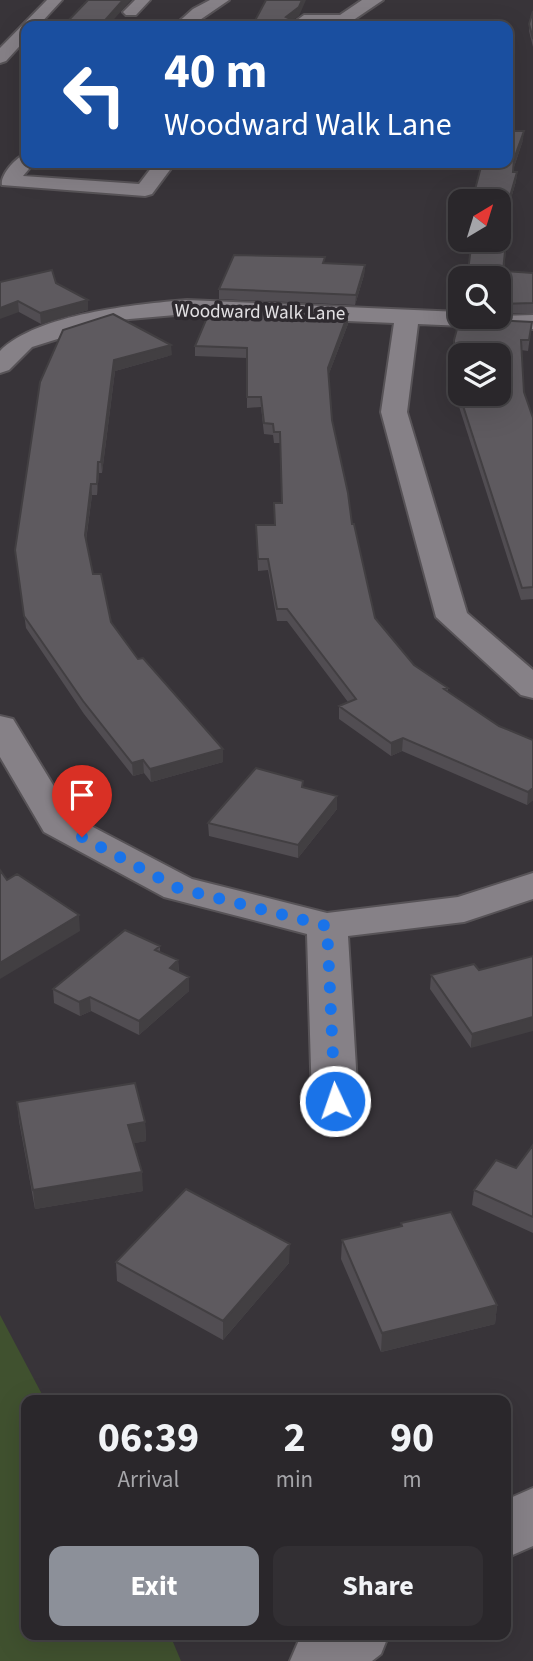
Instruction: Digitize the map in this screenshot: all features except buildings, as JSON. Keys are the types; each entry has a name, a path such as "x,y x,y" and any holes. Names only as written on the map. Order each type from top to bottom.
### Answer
{"street":[{"path":"35,21 55,0"},
{"path":"131,12 143,0"},
{"path":"188,21 198,12 222,0"},
{"path":"303,21 344,20 367,3 376,0"},
{"path":"0,58 7,44"},
{"path":"21,166 9,181 145,190 161,168"},
{"name":"Woodward Walk Lane","path":"0,365 23,342 116,313 187,307 533,322"},
{"path":"407,316 394,412 452,617 533,688"},
{"path":"0,726 58,824 178,888 327,926 464,909 533,884"},
{"path":"327,926 335,1101"},
{"path":"511,1529 533,1514"},
{"path":"321,1661 351,1640"}],"green space":[{"path":"0,1315 42,1395 21,1395 21,1640 172,1640 181,1661 0,1661"}],"route":[{"path":"82,837 178,888 327,926 335,1101"}]}
